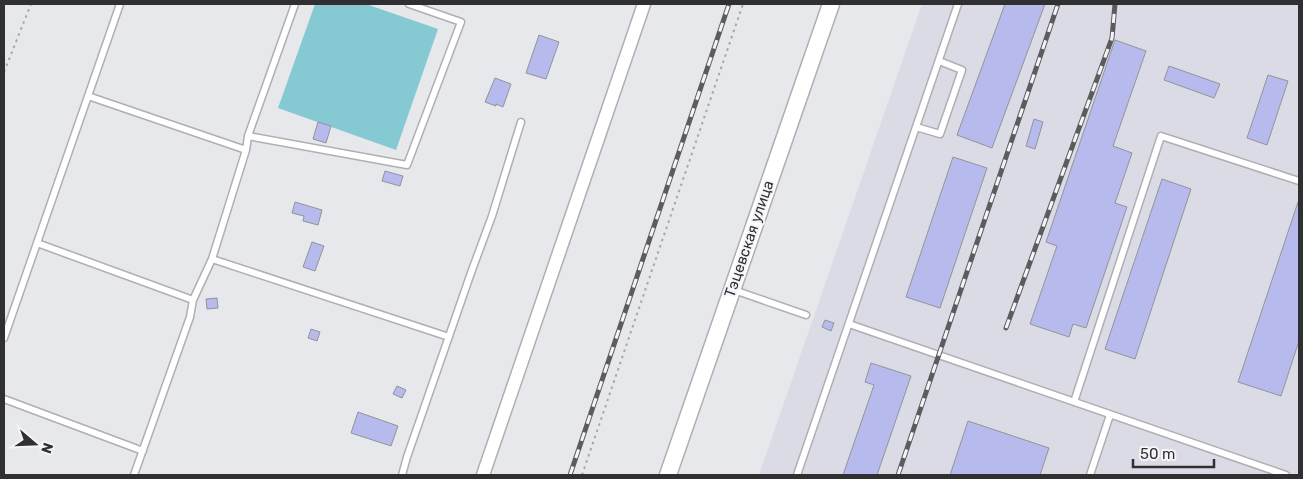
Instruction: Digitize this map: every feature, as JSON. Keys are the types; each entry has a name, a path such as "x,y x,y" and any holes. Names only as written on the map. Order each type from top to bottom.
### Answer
{"street":[{"path":"483,475 644,4"},
{"name":"Тэцевская улица","path":"668,475 831,4"}],"lane":[{"path":"4,338 120,4"},
{"path":"134,475 190,317 193,300 212,259 246,150 248,136 294,4"},
{"path":"248,136 407,165 461,22 408,4"},
{"path":"797,475 958,4"},
{"path":"916,126 940,134 962,70 939,61"},
{"path":"88,96 246,150"},
{"path":"402,475 492,216 521,122"},
{"path":"1074,402 1161,136 1299,181"},
{"path":"37,244 193,300"},
{"path":"212,259 449,337"},
{"path":"731,289 806,314"},
{"path":"849,324 1286,475"},
{"path":"4,399 142,451"},
{"path":"1090,475 1110,414"}],"path":[{"path":"4,72 30,4"},
{"path":"582,475 743,4"}],"shaded area":[{"path":"922,4 1299,4 1299,475 759,475"}],"water":[{"path":"315,4 366,4 438,29 396,150 278,108"}],"building":[{"path":"1005,4 1045,4 992,148 957,135"},
{"path":"539,35 559,42 546,79 526,73"},
{"path":"1115,40 1146,51 1113,146 1132,153 1115,203 1127,207 1086,328 1073,324 1069,337 1030,324 1057,246 1046,242"},
{"path":"1169,66 1220,84 1214,98 1164,80"},
{"path":"1268,75 1288,81 1267,145 1247,138"},
{"path":"495,78 511,84 503,107 485,102"},
{"path":"1034,119 1043,122 1035,149 1026,146"},
{"path":"318,122 331,126 326,143 313,139"},
{"path":"953,157 987,168 940,308 906,297"},
{"path":"385,171 403,176 400,186 382,181"},
{"path":"1162,179 1191,189 1135,359 1105,349"},
{"path":"295,202 322,210 318,225 303,221 304,216 292,213"},
{"path":"1298,202 1299,341 1281,396 1238,382"},
{"path":"312,242 324,246 315,271 303,267"},
{"path":"217,298 218,308 207,309 206,299"},
{"path":"825,320 834,323 831,331 822,327"},
{"path":"311,329 320,332 317,341 308,338"},
{"path":"871,363 911,376 877,475 843,475 874,385 865,382"},
{"path":"397,386 406,390 402,398 393,394"},
{"path":"358,412 398,426 391,446 351,433"},
{"path":"968,421 1049,448 1040,475 950,475"}],"railway":[{"path":"570,475 729,4"},
{"path":"898,475 1058,4"},
{"path":"1006,328 1112,38 1115,4"}]}
